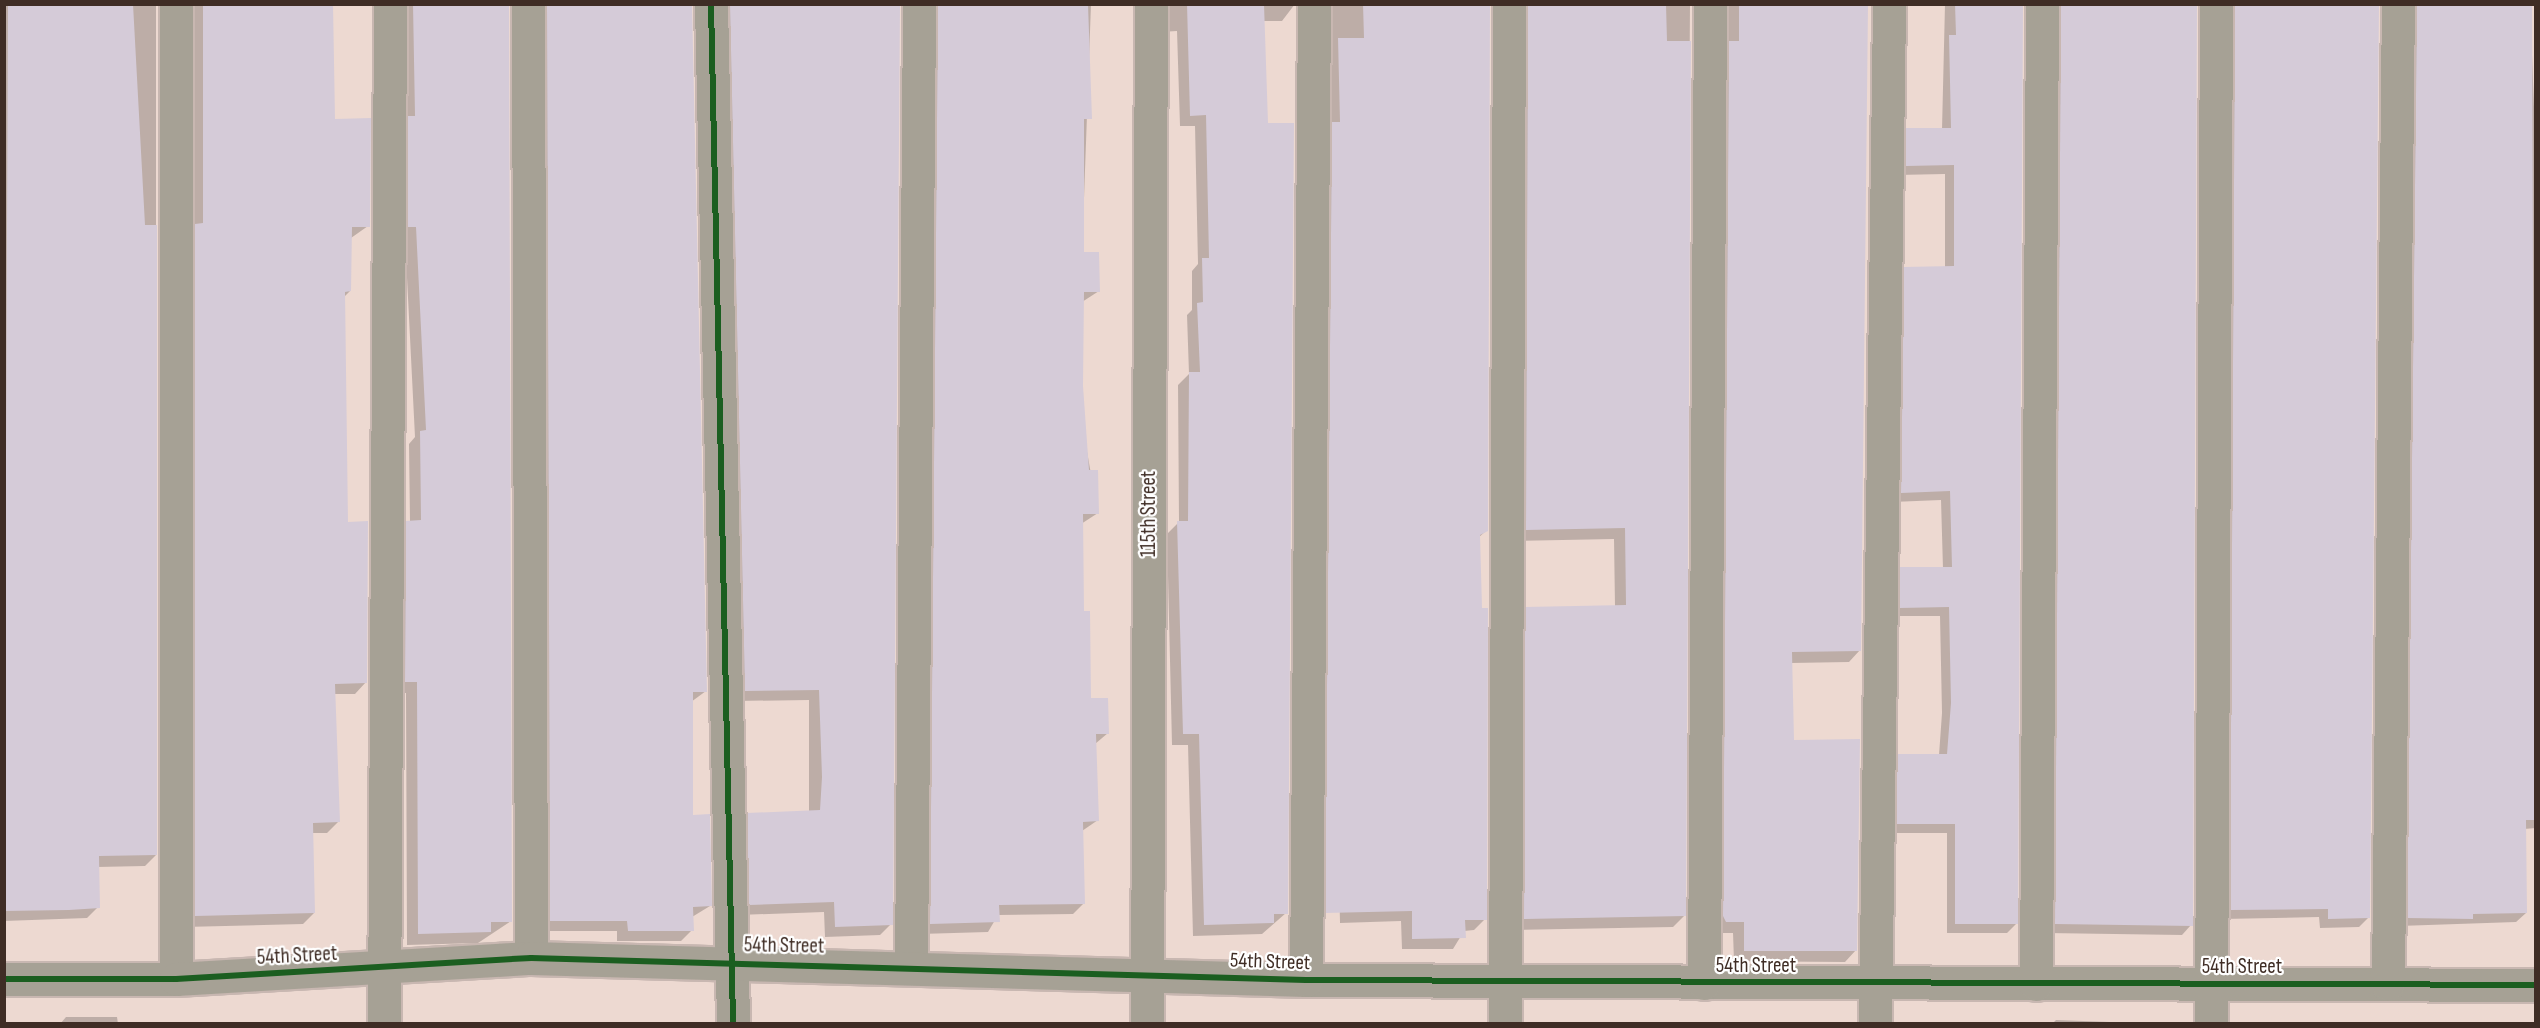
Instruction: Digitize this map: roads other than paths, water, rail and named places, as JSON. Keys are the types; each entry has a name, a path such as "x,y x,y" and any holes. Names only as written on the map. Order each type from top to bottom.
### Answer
{"street":[{"path":"176,4 176,979"},
{"path":"384,1023 390,4"},
{"path":"528,4 531,958"},
{"path":"711,4 733,1023"},
{"path":"911,965 919,4"},
{"name":"115th Street","path":"1147,1023 1151,4"},
{"path":"1306,980 1314,4"},
{"path":"1505,1023 1509,4"},
{"path":"1704,983 1710,4"},
{"path":"1875,1023 1889,4"},
{"path":"2036,984 2042,4"},
{"path":"2211,1023 2216,4"},
{"path":"2388,984 2398,4"},
{"name":"54th Street","path":"4,979 176,979 531,958 911,965 1306,980 2535,985"}]}
